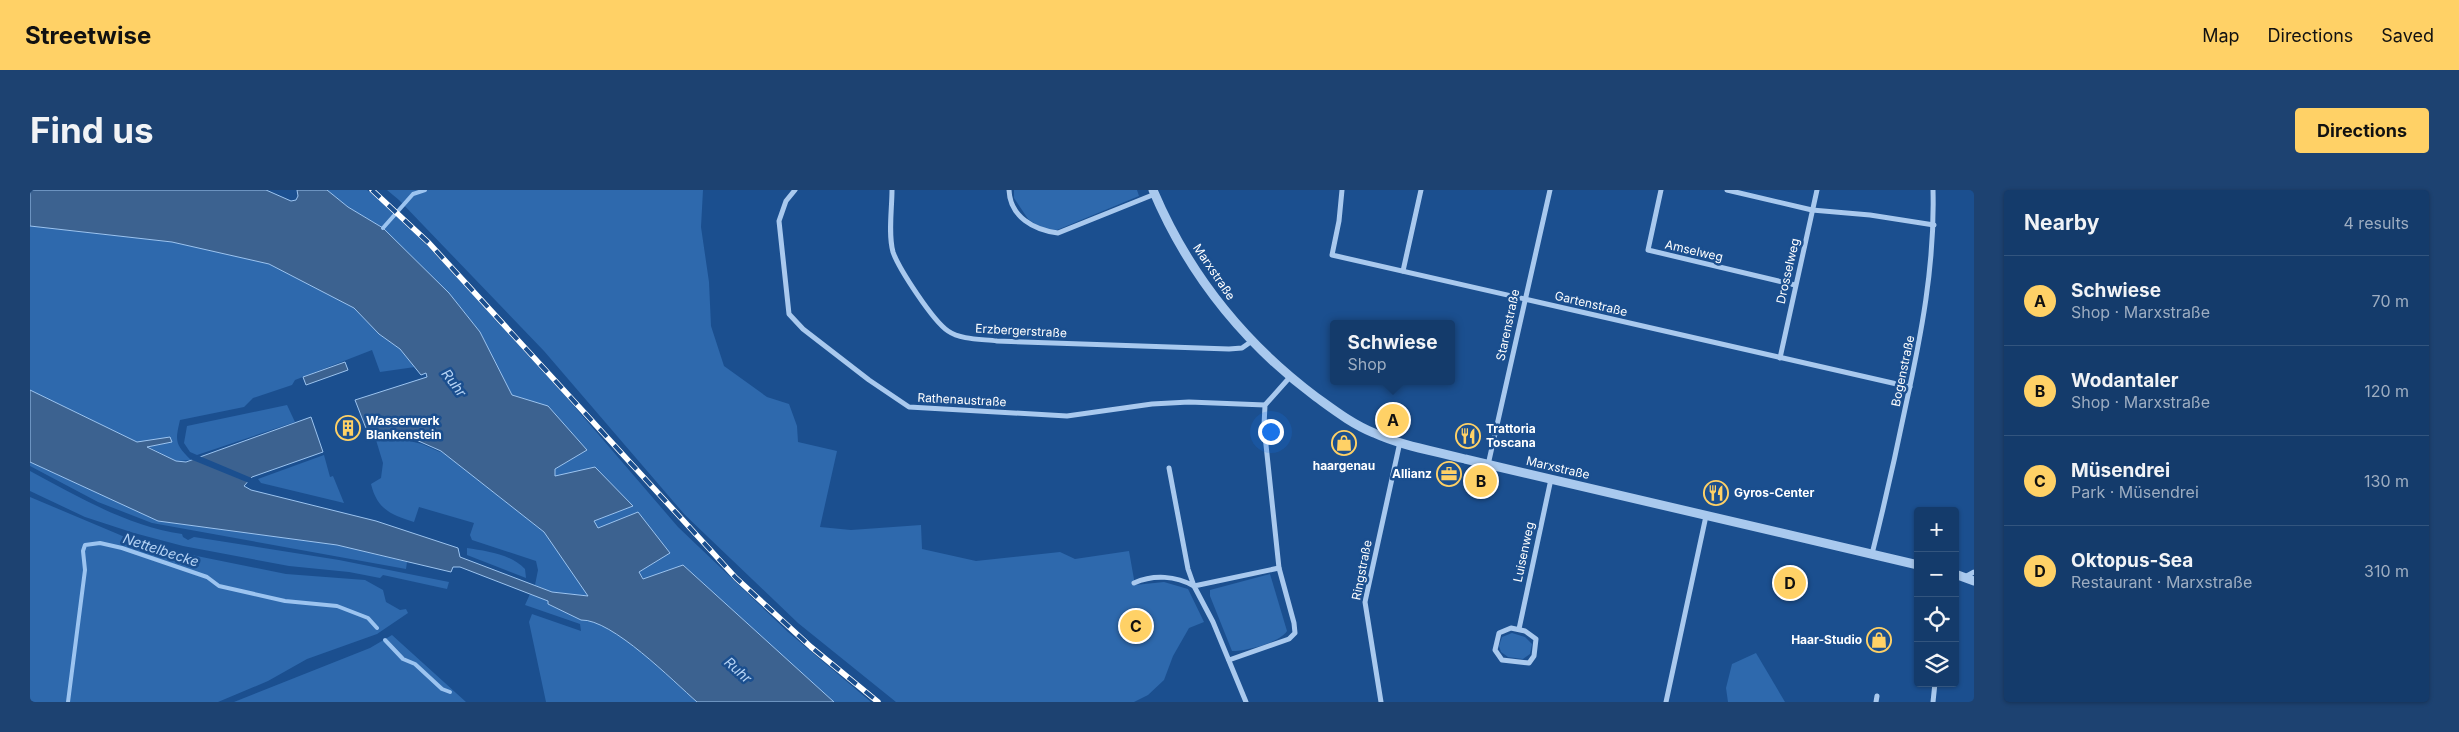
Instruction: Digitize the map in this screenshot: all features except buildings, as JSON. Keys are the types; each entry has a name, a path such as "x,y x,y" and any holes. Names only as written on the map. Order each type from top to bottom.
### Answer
{"street":[{"name":"Rathenaustraße","path":"795,190 786,201 778,221 786,302 789,314 810,335 869,380 909,406 924,409 1067,416 1152,404 1199,402 1264,405"},
{"name":"Erzbergerstraße","path":"892,190 893,252 926,306 949,332 969,338 997,341 1196,349 1242,348 1252,342"},
{"path":"1009,190 1009,198 1025,222 1042,231 1058,232 1154,192"},
{"name":"Gartenstraße","path":"1342,190 1339,221 1332,255 1910,387"},
{"path":"1403,271 1421,190"},
{"name":"Starenstraße","path":"1488,465 1550,190"},
{"name":"Amselweg","path":"1661,190 1648,250 1795,285"},
{"path":"1727,190 1812,210 1870,215 1934,225"},
{"name":"Drosselweg","path":"1780,358 1817,190"},
{"name":"Bogenstraße","path":"1872,554 1925,314 1934,225 1933,190"},
{"name":"Marxstraße","path":"1154,192 1201,279 1252,342 1290,377 1356,425 1400,442 1488,465 1914,564"},
{"path":"1229,660 1289,639 1295,633 1279,568 1264,426 1264,405 1290,377"},
{"name":"Ringstraße","path":"1381,702 1365,602 1400,442"},
{"path":"1169,468 1188,569 1246,702"},
{"name":"Luisenweg","path":"1519,629 1551,479"},
{"path":"1666,702 1706,516"},
{"path":"1134,583 1168,577 1181,579 1194,586 1279,568"},
{"path":"1970,579 1974,572"},
{"path":"1511,628 1519,629 1526,631 1536,639 1532,661 1525,664 1502,660 1495,650 1500,634 1511,628"},
{"path":"1933,702 1934,687"}],"shaded area":[{"path":"327,190 367,190 393,209 531,356 678,527 788,632 871,702 834,702 683,565 644,579 639,572 670,553 638,513 598,528 594,521 633,506 555,476 555,469 587,450 548,406 512,395 480,332 449,293 383,228 348,207"},
{"path":"387,190 703,190 701,227 709,282 711,326 724,366 767,397 789,404 797,426 798,442 837,451 820,527 851,530 921,525 922,549 976,561 1060,552 1075,559 1129,551 1135,585 1164,582 1188,589 1204,622 1189,628 1173,656 1164,680 1148,695 1134,702 896,702 798,623 685,515 544,351 399,200"},
{"path":"1014,190 1137,190 1139,196 1057,230 1042,229 1028,219 1014,198"},
{"path":"30,226 172,242 269,264 354,308 379,334 400,349 415,367 380,372 372,350 295,380 292,385 253,398 244,407 180,420 177,433 179,446 191,460 176,461 147,446 171,442 137,442 30,390"},
{"path":"287,405 295,422 197,455 190,452 184,443 187,426"},
{"path":"393,437 441,451 544,532 589,596 552,592 535,585 538,570 536,561 472,540 470,535 474,523 419,507 414,522 398,517 386,510 377,500 371,484 381,478 383,463 376,440 378,438"},
{"path":"324,455 330,477 333,476 344,503 261,483 258,479"},
{"path":"30,462 158,521 337,545 407,562 406,569 152,523 98,502 30,466"},
{"path":"30,471 104,509 142,524 182,534 188,540 194,537 339,560 449,582 447,589 383,575 380,578 349,572 289,566 183,546 85,517 30,491"},
{"path":"30,497 132,540 182,553 286,574 365,580 383,590 386,602 400,610 406,609 408,613 377,634 307,659 268,681 218,702 30,702"},
{"path":"467,548 498,554 513,560 525,569 526,578 467,555"},
{"path":"1270,574 1287,631 1270,643 1245,650 1232,651 1210,596 1210,590"},
{"path":"530,594 549,601 548,604 581,620 594,622 609,629 642,653 697,702 546,702 529,622 532,614 581,631 580,624 525,605"},
{"path":"1512,633 1525,637 1532,644 1530,654 1523,659 1508,657 1501,652 1499,646 1502,637"},
{"path":"392,635 466,702 234,702 370,648"},
{"path":"1756,653 1785,702 1728,702 1726,688 1732,664"}],"water":[{"name":"Ruhr","path":"30,190 266,190 291,201 296,200 298,196 297,190 327,190 348,207 383,228 449,293 480,332 512,395 548,406 587,450 555,469 555,476 595,467 633,506 594,521 598,528 638,512 670,553 639,572 643,579 683,565 834,702 697,702 642,653 609,629 594,622 581,620 548,604 548,601 460,567 453,567 451,572 337,545 158,521 30,462 30,390 137,442 170,437 172,442 147,447 176,461 186,462 311,417 323,452 252,477 244,486 251,490 376,521 458,548 460,557 552,592 588,596 544,532 441,451 414,439 393,435 369,436 355,400 427,377 426,373 421,375 400,349 379,334 354,308 269,264 172,242 30,226"},
{"path":"345,362 348,370 306,385 303,377"}],"pier":[{"path":"197,455 254,479 249,483 190,459"}],"waterway":[{"path":"383,228 413,194 425,190"},
{"name":"Nettelbecke","path":"68,702 85,570 83,551 85,545 100,543 122,548 207,577 219,586 285,601 337,606 368,618 377,628"},
{"name":"Nettelbecke","path":"385,640 403,659 415,664 442,689 450,692"}],"railway":[{"path":"372,190 429,243 736,578 811,647 878,702"}],"place":[{"name":"Schwiese","path":"1393,420"},
{"name":"Wasserwerk Blankenstein","path":"348,428"},
{"name":"Trattoria Toscana","path":"1468,436"},
{"name":"haargenau","path":"1344,443"},
{"name":"Allianz","path":"1449,474"},
{"name":"Wodantaler","path":"1481,481"},
{"name":"Gyros-Center","path":"1716,493"},
{"name":"Oktopus-Sea","path":"1790,583"},
{"name":"Müsendrei","path":"1136,626"},
{"name":"Haar-Studio","path":"1879,640"}]}
